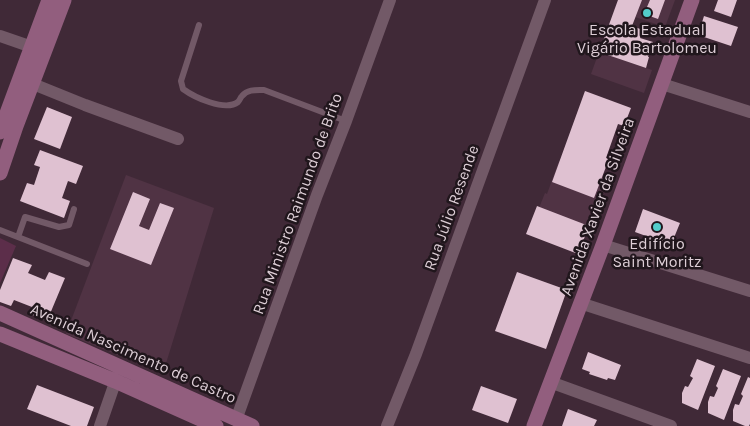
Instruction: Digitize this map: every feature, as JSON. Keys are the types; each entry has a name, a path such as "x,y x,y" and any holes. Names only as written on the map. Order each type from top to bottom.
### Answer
{"main road":[{"path":"0,132 49,0"},
{"path":"0,174 16,126 64,0"},
{"name":"Avenida Xavier da Silveira","path":"534,426 603,245 692,0"},
{"name":"Avenida Nascimento de Castro","path":"0,313 33,328 216,426"},
{"path":"26,344 33,328"},
{"name":"Avenida Nascimento de Castro","path":"0,334 118,374 252,426"}],"street":[{"name":"Rua Ministro Raimundo de Brito","path":"236,420 390,0"},
{"name":"Rua Júlio Resende","path":"387,426 416,354 545,0"},
{"path":"0,36 32,47"},
{"path":"33,84 178,139"},
{"path":"662,84 750,112"},
{"path":"603,245 750,291"},
{"path":"580,303 750,358"},
{"path":"100,426 118,374"},
{"path":"550,382 671,426"}],"lane":[{"path":"199,24 181,82 183,89 194,97 221,105 232,105 252,89 264,90 346,121"},
{"path":"18,237 26,217 64,227 69,225 74,209"},
{"path":"0,230 88,264"}],"shaded area":[{"name":"Escola Estadual Vigário Bartolomeu","path":"618,0 675,0 665,27 614,10"},
{"path":"599,52 652,70 644,93 591,74"},
{"path":"559,161 610,179 591,228 539,208 545,193 547,194"},
{"path":"126,175 214,208 163,373 66,334"},
{"path":"0,238 16,246 0,283"}],"building":[{"path":"618,0 642,0 632,26 643,30 640,38 653,42 646,68 599,52"},
{"path":"650,0 665,0 658,19 644,14"},
{"path":"718,0 737,0 731,17 714,11"},
{"path":"704,16 738,27 731,46 698,35"},
{"path":"585,91 631,108 624,126 618,124 606,158 609,159 594,198 552,182"},
{"path":"47,107 72,117 60,149 34,139"},
{"path":"40,150 83,166 76,184 68,181 62,198 70,201 64,218 20,201 27,183 34,185 40,167 34,165"},
{"path":"133,192 150,199 139,226 149,230 160,203 174,208 151,265 110,249"},
{"path":"537,206 589,226 578,254 526,234"},
{"name":"Edifício Saint Moritz","path":"643,209 680,223 671,245 635,232"},
{"path":"13,258 32,265 28,273 45,280 49,272 65,278 47,321 30,314 32,307 14,300 11,306 0,302 0,290"},
{"path":"517,272 567,290 546,349 495,331"},
{"path":"588,352 621,365 615,380 608,378 607,380 589,374 590,372 582,369"},
{"path":"697,359 715,366 698,410 682,403 682,393 685,386 688,387 693,378 690,376"},
{"path":"723,369 741,376 724,420 708,413 710,396 714,397"},
{"path":"748,377 750,378 750,424 745,426 733,421 733,410 735,404 739,405"},
{"path":"37,385 94,407 87,426 71,426 27,409"},
{"path":"481,386 517,399 508,423 472,410"},
{"path":"568,409 597,420 594,426 562,426"}],"place":[{"name":"Escola Estadual Vigário Bartolomeu","path":"647,13"},
{"name":"Edifício Saint Moritz","path":"657,227"}]}
